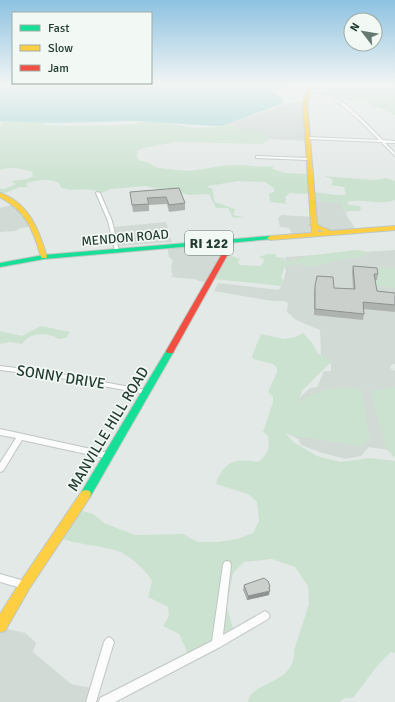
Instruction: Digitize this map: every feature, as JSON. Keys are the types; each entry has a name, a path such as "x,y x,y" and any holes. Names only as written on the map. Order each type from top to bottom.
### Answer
{"main road":[{"path":"306,118 314,234"},
{"path":"0,195 15,202 29,216 38,237 44,257"},
{"path":"313,225 333,233"},
{"name":"MENDON ROAD","path":"0,264 44,257 395,228"},
{"name":"MANVILLE HILL ROAD","path":"0,626 25,584 87,492 109,456 217,270 230,245 229,241"}],"street":[{"path":"359,118 395,155"},
{"path":"308,138 395,142"},
{"path":"257,157 308,159"},
{"path":"98,193 110,221 116,251"},
{"name":"SONNY DRIVE","path":"0,368 49,374 146,392"},
{"path":"0,432 109,456"},
{"path":"0,470 21,436"},
{"path":"218,644 227,565"},
{"path":"0,578 25,584"},
{"path":"104,702 218,644 265,616"},
{"path":"91,702 109,642"}],"shaded area":[{"path":"243,118 307,118 308,141 270,139 264,136 263,132 238,130 234,128 234,126 228,124 234,120"},
{"path":"312,200 341,203 348,218 357,231 293,236 289,228 280,227 278,218 282,215 313,217"},
{"path":"16,204 33,226 21,228 15,231 0,232 0,208"},
{"path":"166,222 172,242 117,246 114,227"},
{"path":"231,242 228,255 212,283 194,279 171,277 173,275 171,267 173,260 169,257 167,247"},
{"path":"395,250 395,364 391,365 390,368 395,371 395,451 369,447 361,456 346,459 322,453 301,445 298,439 285,432 285,423 297,400 310,388 317,387 324,371 331,371 331,364 321,355 320,330 296,320 287,312 288,303 284,301 272,301 214,291 218,283 279,290 286,271 284,263 286,257"},
{"path":"3,628 25,633 36,643 33,652 71,684 97,689 94,702 0,702 0,633"}],"green space":[{"path":"0,120 40,121 47,125 62,126 124,125 154,121 195,128 218,127 228,124 235,126 234,128 263,132 264,136 270,139 262,144 176,142 143,148 137,151 137,157 139,160 147,162 158,168 189,171 228,165 261,167 273,166 273,169 285,173 310,174 312,192 335,195 346,194 344,187 331,185 333,182 332,179 324,176 375,180 386,178 395,181 395,200 389,202 347,202 349,205 360,206 361,208 360,211 348,211 346,213 341,203 312,200 311,194 290,193 285,197 285,202 288,204 270,202 269,194 274,192 274,188 265,182 238,181 208,186 209,188 212,188 215,202 235,209 233,215 244,217 233,218 228,208 216,208 209,194 189,195 145,186 111,189 99,194 97,191 92,190 65,189 60,187 60,184 52,180 44,180 27,183 26,185 29,187 20,187 0,195 0,189 16,184 11,181 27,179 34,176 32,174 33,172 21,169 8,168 0,170 0,125 2,124"},
{"path":"355,250 365,251 367,253 364,257 337,260 310,267 298,264 285,266 281,277 283,280 282,286 214,279 228,255 240,259 238,262 240,265 260,266 264,259 259,257 267,254 276,254 276,257 291,261 308,256"},
{"path":"377,268 395,268 395,288 374,286 373,280"},
{"path":"41,326 70,332 66,338 59,339 50,335 39,334 29,337 22,344 10,342 0,344 0,331 22,336"},
{"path":"303,333 313,344 318,354 327,357 331,362 302,391 296,403 312,395 335,388 361,389 370,440 362,446 294,436 285,433 295,443 317,456 340,462 370,458 395,461 395,653 391,652 378,665 353,698 345,698 339,702 248,702 251,695 256,690 281,676 288,670 293,661 294,650 309,604 308,586 295,567 272,559 244,562 233,573 227,606 233,628 237,633 190,658 179,634 163,626 169,616 168,607 148,597 152,581 137,564 118,551 60,538 79,510 93,514 104,523 135,535 183,534 198,542 218,542 237,539 253,533 259,521 257,502 248,494 216,484 222,470 231,463 237,461 258,462 268,451 268,436 263,432 273,402 273,396 268,392 277,372 277,368 273,364 253,359 252,356 261,334 285,339 295,337"},
{"path":"395,387 395,458 386,448 371,391"}],"water":[{"path":"0,118 244,118 221,126 135,121 54,123 0,121"}],"building":[{"path":"179,188 185,203 169,205 166,197 147,198 149,204 132,205 130,192"},
{"path":"353,266 377,268 378,274 374,274 377,291 395,293 395,305 363,302 364,314 315,309 315,286 317,276 333,277 334,288 355,289"},
{"path":"264,578 268,581 270,591 248,596 244,585"}],"traffic: fast":[{"path":"0,265 44,257 270,238"},
{"path":"86,494 170,351"}],"traffic: slow":[{"path":"306,118 315,234"},
{"path":"0,195 18,206 30,220 38,237 44,257"},
{"path":"313,225 329,232"},
{"path":"270,238 395,228"},
{"path":"0,626 25,585 86,494"}],"traffic: jam":[{"path":"170,351 230,245 229,241"}]}
